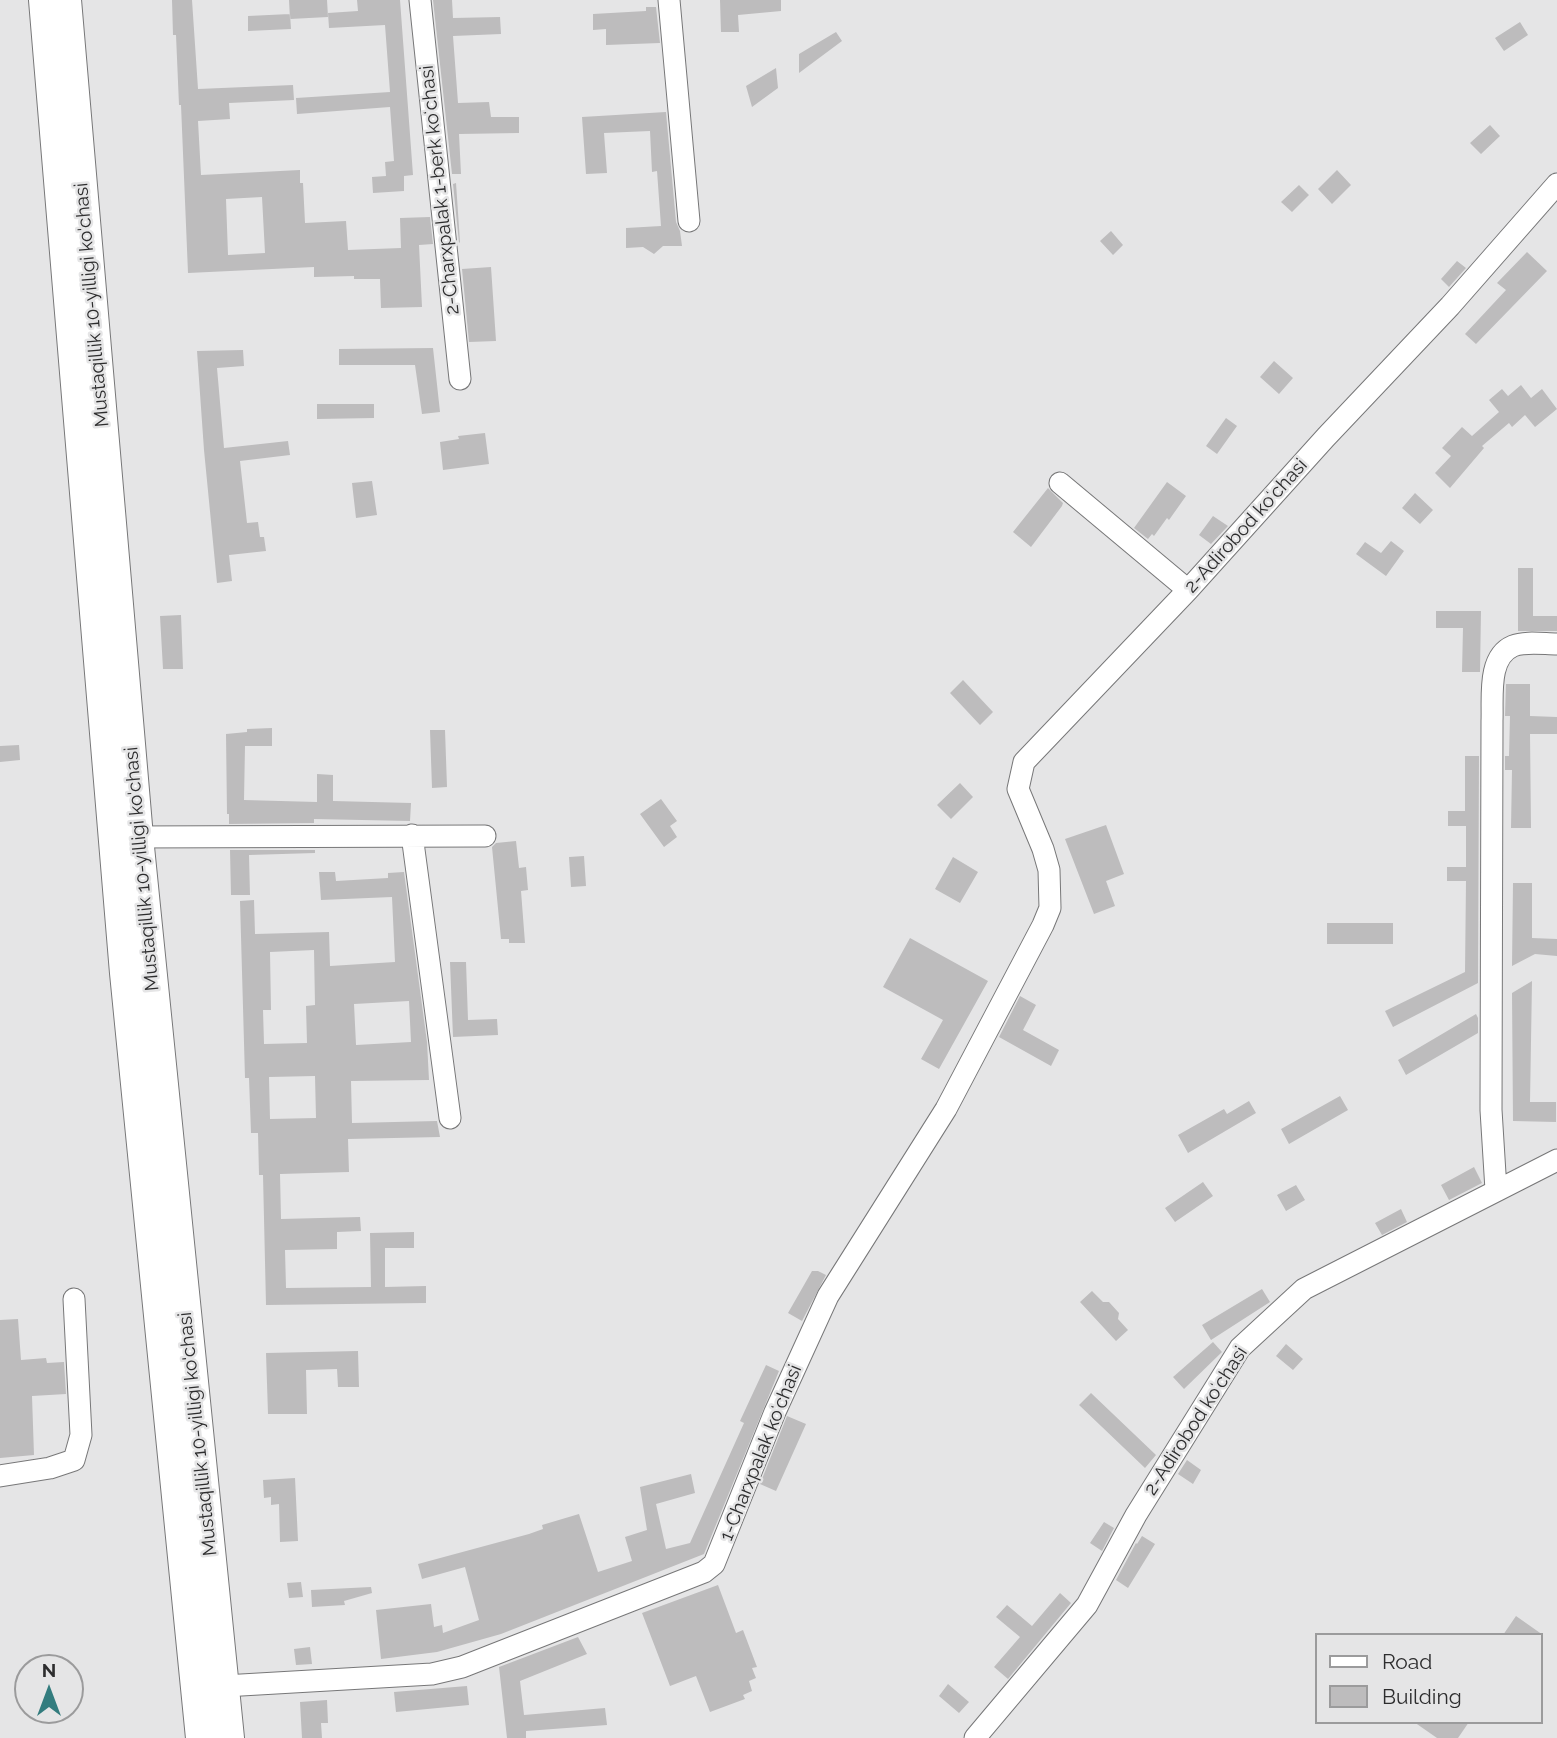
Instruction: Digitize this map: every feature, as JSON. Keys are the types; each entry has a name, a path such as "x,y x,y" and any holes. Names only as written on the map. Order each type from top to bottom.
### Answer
{"main road":[{"name":"Mustaqillik 10-yilligi ko'chasi","path":"44,0 126,837 229,1738"},
{"name":"Mustaqillik 10-yilligi ko'chasi","path":"66,0 126,837 125,973 201,1738"}],"street":[{"name":"2-Charxpalak 1-berk koʻchasi","path":"420,0 460,379"},
{"path":"669,0 689,221"},
{"name":"2-Adirobod koʻchasi","path":"1051,894 1049,870 1043,849 1018,789 1024,762 1188,590 1326,437 1450,306 1557,184"},
{"path":"1060,483 1188,590"},
{"path":"1496,1191 1491,1110 1492,721 1495,667 1499,657 1512,646 1557,644"},
{"path":"412,835 450,1118"},
{"path":"126,837 485,836"},
{"name":"1-Charxpalak koʻchasi","path":"224,1686 432,1674 462,1667 704,1572 714,1564 775,1412 828,1296 946,1109 1043,925 1051,894"},
{"name":"2-Adirobod koʻchasi","path":"975,1738 1087,1605 1136,1515 1240,1348 1304,1289 1557,1160"},
{"path":"0,1476 50,1468 75,1460 81,1435 74,1299"}],"building":[{"path":"172,0 192,0 198,89 293,85 294,100 229,103 230,119 198,121 201,175 300,170 305,223 346,221 348,250 401,248 400,218 430,217 433,244 419,245 422,307 381,308 380,279 354,279 354,276 314,277 314,267 188,273 181,105 176,35 173,35","holes":["262,197 265,253 228,255 226,199"]},
{"path":"289,0 327,0 328,17 290,19"},
{"path":"357,0 400,0 413,175 404,176 404,191 373,193 372,177 386,176 385,162 394,161 390,107 297,114 296,98 390,92 385,25 329,28 328,13 358,11"},
{"path":"433,0 452,0 453,18 500,17 501,34 453,36 458,103 489,102 491,117 519,117 519,133 459,134 461,174 452,174"},
{"path":"720,0 781,0 781,11 738,15 739,32 721,32"},
{"path":"646,7 656,7 660,43 606,45 606,29 593,30 593,14 646,11"},
{"path":"290,14 291,29 248,31 248,16"},
{"path":"1520,22 1528,35 1504,51 1495,38"},
{"path":"836,32 842,41 799,73 799,54"},
{"path":"776,68 778,88 752,107 746,86"},
{"path":"666,112 676,222 682,246 663,246 654,254 643,247 626,248 626,228 661,226 657,171 652,172 650,131 604,133 607,173 586,174 582,117"},
{"path":"1490,125 1500,136 1481,154 1470,143"},
{"path":"1337,170 1351,185 1332,204 1318,189"},
{"path":"456,183 460,242 459,243 453,184"},
{"path":"1299,185 1309,195 1292,212 1281,202"},
{"path":"1111,231 1123,245 1113,255 1100,241"},
{"path":"1527,252 1547,271 1476,344 1465,334 1506,290 1497,283"},
{"path":"1457,261 1466,268 1449,287 1441,279"},
{"path":"491,267 496,341 469,342 462,269"},
{"path":"433,348 440,412 422,414 415,365 339,365 339,349"},
{"path":"243,350 244,366 217,368 224,448 288,441 290,455 240,461 247,523 258,522 266,551 229,555 232,581 217,583 197,351"},
{"path":"1274,361 1293,378 1279,394 1260,377"},
{"path":"1521,385 1531,398 1542,389 1557,409 1535,427 1525,415 1512,427 1509,423 1482,446 1484,448 1450,488 1435,473 1451,456 1442,448 1462,427 1472,436 1499,412 1489,400 1502,389 1508,396"},
{"path":"317,404 374,404 374,418 317,419"},
{"path":"1226,418 1237,426 1217,454 1206,446"},
{"path":"485,433 489,464 443,470 440,442 459,439 458,436"},
{"path":"372,481 377,515 356,518 352,483"},
{"path":"1167,482 1186,496 1169,520 1167,518 1154,536 1152,534 1148,539 1134,528"},
{"path":"1048,488 1063,503 1031,547 1013,532"},
{"path":"1415,493 1433,510 1420,524 1402,508"},
{"path":"1213,516 1228,526 1211,544 1199,535"},
{"path":"1391,541 1404,551 1386,576 1356,554 1365,542 1381,553"},
{"path":"1518,568 1533,568 1533,616 1557,616 1557,631 1518,631"},
{"path":"1436,611 1481,611 1480,672 1462,672 1463,628 1436,628"},
{"path":"181,615 183,669 163,669 160,616"},
{"path":"963,680 993,712 980,725 950,693"},
{"path":"1506,684 1530,684 1530,716 1557,717 1557,734 1530,734 1531,828 1511,828 1512,770 1505,770 1505,756 1509,756 1510,716 1505,716"},
{"path":"272,728 272,746 245,746 244,800 317,802 317,774 333,775 333,801 411,803 410,821 314,819 314,823 229,824 226,734 247,732 247,729"},
{"path":"430,730 445,730 447,787 432,788"},
{"path":"19,745 20,760 0,762 0,746"},
{"path":"1465,756 1479,756 1478,983 1393,1027 1385,1011 1465,972 1466,881 1447,881 1447,867 1466,867 1466,826 1448,826 1448,811 1465,811"},
{"path":"960,783 973,797 951,819 937,805"},
{"path":"661,799 677,821 670,826 677,837 664,847 640,814"},
{"path":"1106,825 1124,874 1106,881 1115,906 1094,914 1065,839"},
{"path":"516,841 519,868 526,867 528,890 521,891 525,943 509,943 509,939 501,939 492,847 496,843"},
{"path":"230,850 315,850 315,853 249,855 250,895 231,895"},
{"path":"584,856 586,886 571,887 569,857"},
{"path":"953,857 978,872 960,903 935,889"},
{"path":"319,872 335,872 336,881 388,878 388,873 404,872 427,1042 429,1080 351,1081 352,1123 437,1121 440,1137 348,1139 349,1172 280,1174 281,1219 360,1217 361,1231 337,1232 337,1249 285,1250 286,1288 371,1287 370,1233 414,1232 414,1248 385,1248 385,1287 426,1286 426,1303 266,1305 263,1175 259,1175 258,1133 251,1133 249,1078 245,1078 240,901 254,900 255,934 329,932 330,966 395,962 392,897 321,900","holes":["314,950 315,1005 306,1006 307,1043 264,1044 263,1010 271,1010 270,952","409,1001 411,1042 356,1045 354,1004","315,1076 316,1118 270,1119 269,1077"]},
{"path":"1513,883 1532,883 1532,938 1557,939 1557,956 1535,954 1512,966"},
{"path":"1327,923 1393,923 1393,944 1327,944"},
{"path":"910,938 988,981 939,1069 921,1059 943,1020 883,987"},
{"path":"450,962 466,962 468,1020 497,1019 498,1035 453,1037"},
{"path":"1532,981 1530,1102 1556,1102 1556,1122 1513,1121 1512,993"},
{"path":"1020,996 1036,1005 1023,1030 1059,1050 1051,1066 999,1037"},
{"path":"1476,1014 1478,1033 1406,1075 1398,1060"},
{"path":"1340,1096 1348,1110 1289,1144 1281,1129"},
{"path":"1249,1101 1256,1113 1188,1153 1178,1135 1224,1109 1227,1114"},
{"path":"1474,1167 1482,1183 1449,1200 1441,1185"},
{"path":"1203,1182 1213,1196 1175,1222 1165,1208"},
{"path":"1296,1185 1305,1200 1286,1211 1277,1195"},
{"path":"1401,1209 1407,1222 1382,1235 1375,1223"},
{"path":"812,1271 826,1275 802,1321 788,1313"},
{"path":"1262,1289 1270,1302 1211,1340 1202,1325"},
{"path":"1092,1291 1103,1302 1109,1302 1128,1330 1116,1341 1080,1302"},
{"path":"18,1319 21,1360 46,1358 47,1363 64,1362 66,1394 32,1396 34,1455 0,1458 0,1320"},
{"path":"1213,1342 1222,1352 1184,1389 1173,1377"},
{"path":"1286,1344 1303,1359 1293,1370 1276,1356"},
{"path":"358,1351 359,1387 338,1387 337,1369 306,1370 307,1414 268,1414 266,1353"},
{"path":"766,1365 779,1371 704,1554 501,1634 437,1652 381,1659 376,1610 431,1604 434,1627 442,1625 443,1633 479,1620 465,1567 422,1579 418,1564 529,1534 543,1529 542,1525 579,1514 598,1572 632,1561 625,1537 647,1530 640,1487 691,1474 695,1493 656,1504 666,1549 690,1543 744,1423 740,1421"},
{"path":"1091,1393 1156,1455 1145,1468 1079,1405"},
{"path":"787,1416 806,1424 776,1491 760,1484"},
{"path":"1187,1460 1201,1470 1193,1484 1178,1474"},
{"path":"295,1478 298,1541 280,1542 279,1504 271,1505 271,1497 264,1498 263,1480"},
{"path":"1104,1522 1114,1528 1102,1551 1090,1543"},
{"path":"1142,1536 1155,1544 1128,1588 1116,1580"},
{"path":"301,1582 303,1597 289,1598 287,1583"},
{"path":"718,1585 736,1633 743,1630 757,1667 752,1668 756,1678 749,1681 752,1691 743,1695 745,1699 710,1712 696,1676 670,1686 642,1613"},
{"path":"371,1587 372,1593 344,1601 345,1605 312,1607 311,1590"},
{"path":"1060,1593 1071,1603 1008,1679 994,1667 1020,1637 996,1617 1007,1605 1032,1626"},
{"path":"1516,1616 1540,1633 1504,1633"},
{"path":"578,1637 587,1654 520,1681 524,1715 605,1708 607,1725 526,1731 526,1738 507,1738 499,1667"},
{"path":"310,1647 312,1664 296,1665 294,1649"},
{"path":"948,1684 969,1702 959,1713 939,1696"},
{"path":"467,1686 469,1705 396,1712 394,1692"},
{"path":"327,1700 328,1723 321,1723 322,1738 302,1738 300,1702"},
{"path":"1417,1724 1468,1724 1458,1738 1437,1738"}]}
